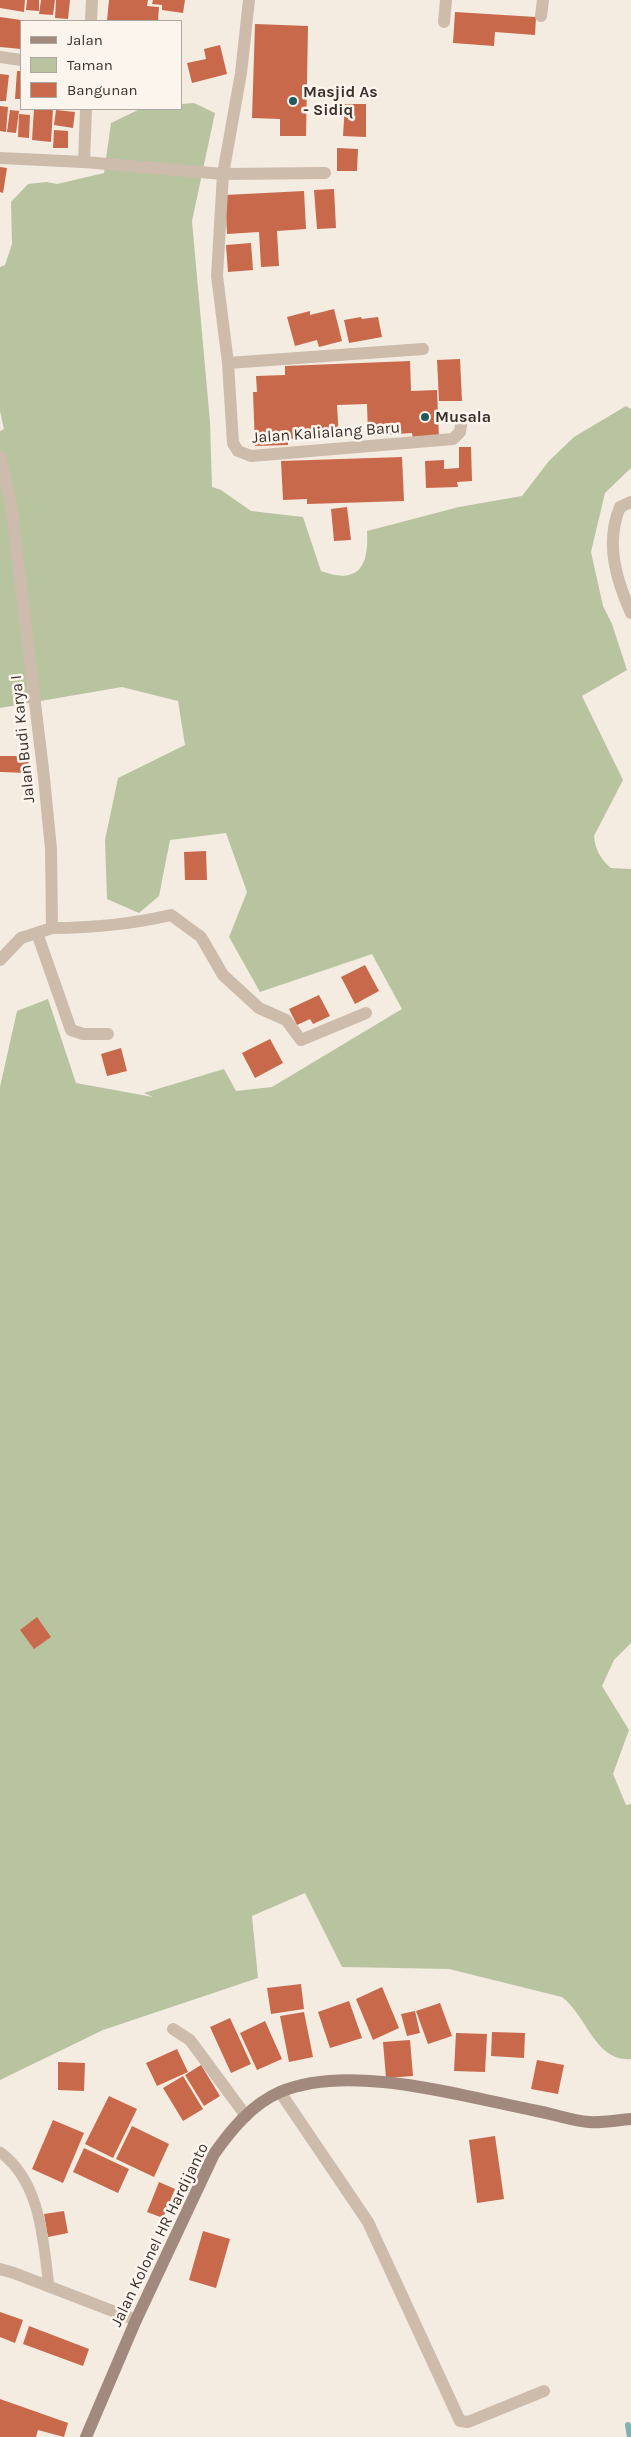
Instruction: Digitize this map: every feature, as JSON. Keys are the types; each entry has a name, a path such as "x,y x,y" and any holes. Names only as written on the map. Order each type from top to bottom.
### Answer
{"main road":[{"name":"Jalan Kolonel HR Hardijanto","path":"86,2437 136,2320 214,2154 231,2131 246,2116 280,2092 323,2081 373,2082 446,2091 589,2122 631,2119"}],"street":[{"path":"91,20 92,0"},
{"name":"Jalan Kalialang Baru","path":"249,0 241,73 223,174 217,276 228,363 233,443 238,451 244,455 261,455 453,439 460,432 462,419"},
{"path":"444,22 446,0"},
{"path":"541,16 543,0"},
{"path":"0,57 20,60"},
{"path":"84,162 86,110"},
{"path":"0,158 84,162 223,174 325,174"},
{"path":"228,363 423,348"},
{"name":"Jalan Budi Karya I","path":"0,456 11,503 51,849 52,928"},
{"path":"631,502 620,507 612,542 613,561 620,587 631,613"},
{"path":"0,960 22,938 52,928 89,928 139,922 171,915 200,938 223,975 260,1008 286,1020 301,1040 344,1024 366,1013"},
{"path":"37,933 71,1030 83,1034 108,1034"},
{"path":"173,2029 190,2040 246,2116"},
{"path":"280,2092 368,2222 460,2421 468,2422 544,2391"},
{"path":"0,2270 136,2320"}],"lane":[{"path":"0,2152 13,2162 34,2199 49,2287"}],"green space":[{"path":"194,103 215,113 192,221 210,422 212,487 221,490 251,511 303,517 321,571 344,576 353,574 359,569 366,554 367,531 459,507 522,496 549,461 574,437 626,406 631,409 631,468 605,493 591,552 603,606 612,624 627,670 582,696 623,780 594,836 597,850 601,858 611,868 631,869 631,1643 614,1660 602,1686 629,1730 613,1774 626,1805 631,1804 631,2059 619,2058 600,2046 571,2005 562,1997 449,1969 342,1967 305,1893 252,1916 258,1978 103,2030 0,2080 0,1087 17,1011 48,999 76,1083 153,1097 144,1093 224,1069 236,1091 272,1087 402,1009 372,954 260,992 229,937 247,892 226,833 170,840 159,896 139,913 107,899 105,840 118,778 185,745 178,701 122,687 0,708 0,431 4,429 0,411 0,267 5,265 12,244 11,202 28,184 47,182 57,184 104,173 111,123 138,110 182,110 182,104"}],"building":[{"path":"0,0 25,0 24,12 0,8"},
{"path":"27,0 39,0 39,11 26,10"},
{"path":"41,0 55,0 53,15 39,14"},
{"path":"56,0 70,0 68,19 55,18"},
{"path":"109,0 148,0 147,6 159,7 158,20 107,20"},
{"path":"153,0 185,0 183,13 162,10 162,5 152,4"},
{"path":"455,12 536,17 535,35 495,32 494,46 453,43"},
{"path":"0,17 21,20 20,49 0,47"},
{"path":"255,24 308,26 306,136 280,136 280,119 252,118"},
{"path":"220,45 227,74 192,83 187,63 206,59 204,49"},
{"path":"17,71 20,71 20,99 15,99"},
{"path":"0,74 9,75 6,101 0,101"},
{"path":"345,104 366,104 366,137 343,136"},
{"path":"0,106 8,107 6,132 0,131"},
{"path":"10,110 19,111 16,133 7,132"},
{"path":"34,110 53,110 51,142 32,140"},
{"path":"56,110 75,112 73,128 54,125"},
{"path":"19,114 30,115 29,138 18,137"},
{"path":"54,130 68,131 68,148 53,148"},
{"path":"337,148 358,149 357,171 337,171"},
{"path":"0,167 7,168 3,193 0,192"},
{"path":"334,189 336,228 317,229 314,190"},
{"path":"304,191 306,229 277,231 279,266 261,267 259,232 227,234 225,195"},
{"path":"251,243 253,270 228,272 226,245"},
{"path":"334,309 342,341 319,347 317,340 295,346 287,317 310,311 310,315"},
{"path":"361,317 362,319 378,317 382,337 349,343 344,320"},
{"path":"460,359 462,401 439,401 437,360"},
{"path":"410,361 411,391 437,390 439,439 413,440 412,433 368,436 367,404 337,405 339,438 288,439 288,445 255,446 253,392 257,392 256,376 285,375 285,366"},
{"path":"459,447 471,447 472,481 457,482 458,487 426,488 425,461 444,460 444,469 459,468"},
{"path":"402,457 404,501 307,504 307,499 283,500 281,461"},
{"path":"347,507 351,540 334,541 331,509"},
{"path":"0,756 29,756 28,773 0,772"},
{"path":"206,851 207,880 185,880 184,852"},
{"path":"365,965 379,991 355,1004 341,977"},
{"path":"319,995 330,1016 313,1024 310,1019 297,1025 289,1009"},
{"path":"270,1039 283,1063 255,1078 242,1053"},
{"path":"121,1048 127,1071 107,1076 101,1054"},
{"path":"37,1617 51,1637 34,1649 20,1630"},
{"path":"301,1984 304,2009 271,2014 267,1988"},
{"path":"382,1987 399,2028 373,2040 356,1999"},
{"path":"349,2001 362,2038 330,2048 318,2012"},
{"path":"440,2003 452,2036 428,2044 416,2011"},
{"path":"415,2011 420,2033 407,2036 401,2014"},
{"path":"304,2012 313,2057 289,2062 280,2016"},
{"path":"230,2018 251,2064 231,2073 210,2027"},
{"path":"265,2021 282,2059 257,2070 240,2033"},
{"path":"492,2032 525,2033 524,2058 491,2056"},
{"path":"456,2033 487,2034 485,2072 454,2071"},
{"path":"410,2040 413,2076 386,2078 383,2042"},
{"path":"177,2049 188,2072 157,2086 146,2063"},
{"path":"537,2060 564,2065 558,2094 531,2089"},
{"path":"58,2062 85,2063 84,2091 58,2090"},
{"path":"201,2065 220,2096 204,2106 185,2075"},
{"path":"183,2076 203,2109 183,2121 163,2088"},
{"path":"109,2096 137,2109 113,2158 85,2144"},
{"path":"53,2120 84,2133 63,2183 32,2169"},
{"path":"132,2126 169,2144 154,2177 116,2159"},
{"path":"495,2136 504,2199 477,2203 469,2140"},
{"path":"84,2148 129,2169 118,2193 73,2172"},
{"path":"159,2182 175,2189 163,2218 147,2212"},
{"path":"64,2211 68,2233 48,2237 44,2214"},
{"path":"203,2231 230,2239 216,2288 189,2280"},
{"path":"0,2312 23,2320 15,2343 0,2337"},
{"path":"29,2326 89,2349 83,2366 23,2344"},
{"path":"0,2399 68,2423 64,2437 38,2430 36,2437 0,2437"}],"waterway":[{"path":"628,2425 630,2437"}],"place":[{"name":"Masjid As - Sidiq","path":"293,101"},
{"name":"Musala","path":"425,417"}]}
